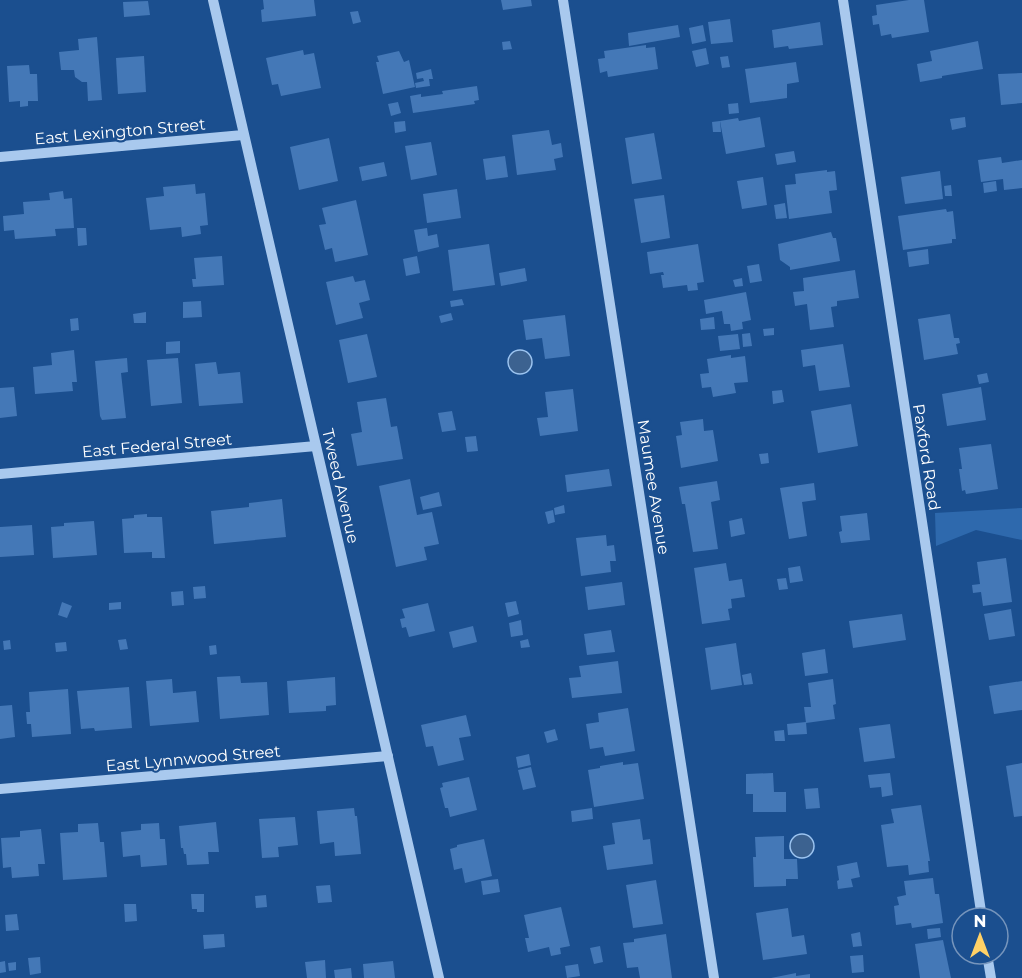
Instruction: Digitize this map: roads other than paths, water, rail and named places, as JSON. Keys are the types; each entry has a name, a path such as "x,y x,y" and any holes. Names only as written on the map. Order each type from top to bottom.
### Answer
{"street":[{"name":"Tweed Avenue","path":"213,0 439,978"},
{"name":"Maumee Avenue","path":"563,0 714,978"},
{"name":"Paxford Road","path":"843,0 980,906"},
{"name":"East Lexington Street","path":"0,157 243,135"},
{"name":"East Federal Street","path":"0,474 316,446"},
{"name":"East Lynnwood Street","path":"0,789 388,756"}]}
